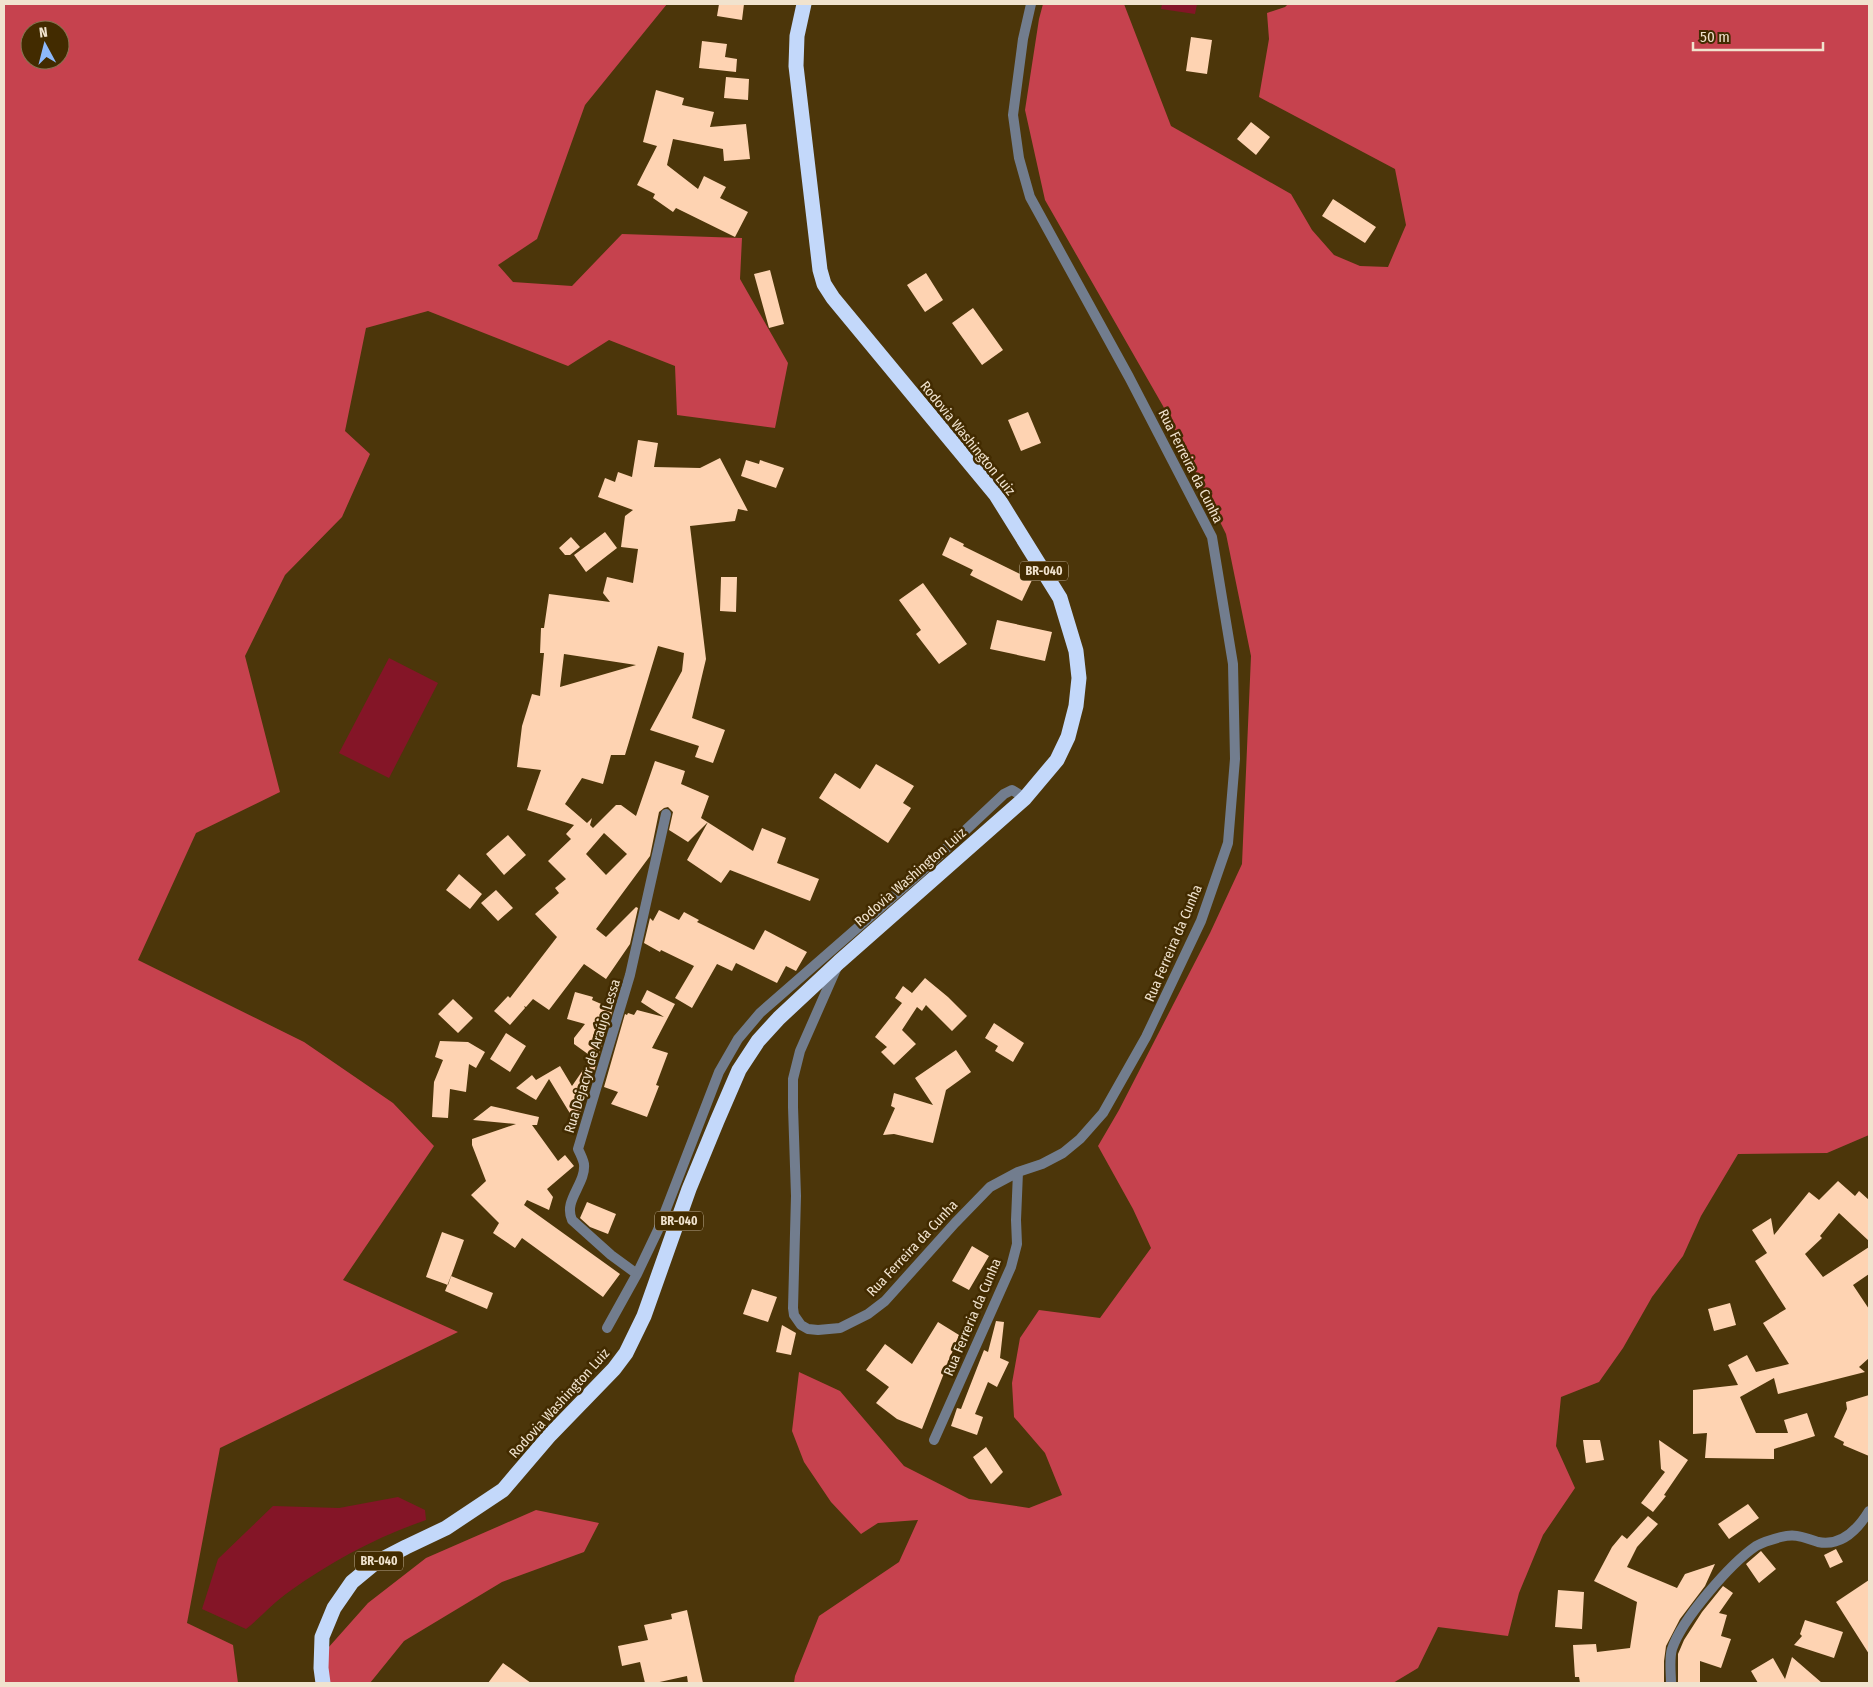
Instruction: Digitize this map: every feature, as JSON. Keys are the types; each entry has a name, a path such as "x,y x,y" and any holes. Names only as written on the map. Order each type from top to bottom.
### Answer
{"highway":[{"name":"Rodovia Washington Luiz","path":"323,1683 321,1668 322,1637 334,1608 352,1582 375,1563 446,1528 503,1490 550,1435 614,1369 626,1354 644,1316 689,1189 739,1070 758,1041 779,1018 924,878 992,827 1025,798 1057,760 1068,737 1076,706 1079,678 1076,651 1070,625 1060,598 996,495 833,298 824,284 820,270 796,66 797,36 804,4"}],"street":[{"name":"Rua Ferreira da Cunha","path":"839,962 800,1051 793,1079 796,1196 793,1308 797,1321 808,1329 829,1330 845,1326 868,1314 885,1301 990,1187 1018,1172 1042,1164 1063,1153 1080,1139 1103,1113 1146,1037 1200,921 1228,843 1235,759 1232,664 1212,537 1129,377 1030,197 1019,158 1012,115 1023,39 1031,4"},
{"path":"607,1328 637,1274 658,1230 719,1072 738,1039 760,1013 924,878 980,815 1004,794 1012,790 1025,798"},
{"name":"Rua Dejacyr de Araújo Lessa","path":"637,1274 572,1220 569,1207 582,1178 584,1163 578,1149 630,975 666,814"},
{"path":"980,815 992,827"},
{"name":"Rua Ferreria da Cunha","path":"934,1440 1011,1266 1017,1244 1018,1172"},
{"path":"658,1230 674,1235"},
{"path":"1671,1683 1672,1650 1687,1619 1735,1564 1757,1546 1781,1537 1799,1535 1819,1542 1835,1542 1849,1536 1857,1529 1869,1511"}],"shaded area":[{"path":"4,4 667,4 585,105 537,239 498,265 513,282 572,286 622,234 742,238 740,279 788,363 775,428 677,415 675,366 609,340 568,366 428,311 366,328 345,431 370,454 342,517 285,575 245,656 280,792 196,833 138,960 304,1042 393,1103 434,1146 343,1280 458,1332 220,1448 187,1623 233,1645 238,1683 4,1683"},
{"path":"1043,4 1124,4 1171,126 1291,194 1312,230 1334,255 1360,266 1388,267 1406,225 1395,169 1259,97 1269,39 1267,13 1285,7 1288,4 1869,4 1869,1135 1827,1153 1738,1154 1701,1216 1683,1256 1652,1297 1623,1348 1599,1382 1561,1397 1556,1446 1575,1488 1543,1535 1519,1593 1508,1636 1438,1627 1418,1668 1393,1683 794,1683 795,1676 819,1616 899,1562 918,1520 878,1523 861,1534 831,1502 804,1462 792,1431 799,1372 840,1391 904,1466 969,1499 1029,1508 1062,1495 1045,1453 1014,1417 1012,1383 1020,1338 1039,1310 1100,1318 1151,1248 1133,1209 1098,1146 1119,1110 1210,933 1242,864 1251,656 1226,534 1163,406 1045,200 1025,110"},
{"path":"1162,4 1197,4 1195,14 1161,9"},
{"path":"389,658 438,683 389,778 339,753"},
{"path":"398,1497 425,1510 426,1520 373,1542 322,1570 284,1595 246,1629 202,1609 218,1559 273,1506 339,1508"},
{"path":"536,1510 599,1523 584,1552 502,1582 404,1641 370,1683 327,1683 328,1648 368,1603 426,1558"}],"building":[{"path":"719,4 744,4 742,20 717,16"},
{"path":"1191,37 1212,40 1207,74 1186,71"},
{"path":"702,41 727,44 725,57 737,59 736,72 699,68"},
{"path":"726,77 749,79 748,100 724,98"},
{"path":"656,90 684,98 682,105 714,112 710,127 746,124 750,159 724,161 723,149 673,139 667,165 698,189 704,176 726,187 720,198 748,212 735,237 676,208 673,212 653,198 655,194 637,185 657,146 643,142"},
{"path":"1251,122 1270,137 1256,155 1237,139"},
{"path":"1333,199 1376,227 1365,243 1322,216"},
{"path":"770,270 784,324 769,328 754,274"},
{"path":"926,273 943,300 925,312 907,285"},
{"path":"973,308 1003,350 982,365 952,323"},
{"path":"1028,412 1041,443 1021,451 1008,420"},
{"path":"638,440 658,443 654,467 700,468 720,458 748,511 738,509 735,521 690,526 706,659 692,718 725,730 713,763 695,757 699,746 650,730 682,671 684,653 658,646 625,755 611,755 603,784 582,778 565,804 587,823 592,818 590,825 593,828 616,805 621,805 636,816 655,761 685,771 681,784 709,796 701,818 708,822 688,842 669,830 673,812 668,807 659,812 650,856 596,929 606,937 636,907 638,908 630,944 606,979 584,964 549,1010 533,999 526,1007 524,1006 525,1008 510,1025 494,1011 508,996 510,998 557,937 535,914 559,893 555,888 566,879 548,861 571,839 566,834 574,825 527,810 541,770 517,767 522,726 532,694 540,696 544,653 540,653 541,628 544,628 549,594 610,602 603,593 607,577 633,583 638,549 621,547 625,516 633,510 598,497 605,478 615,482 618,472 632,477","holes":["564,654 636,665 560,687","604,833 627,854 606,875 586,854"]},
{"path":"746,460 759,464 760,460 784,468 776,488 741,476"},
{"path":"605,532 617,548 586,572 574,555"},
{"path":"571,537 580,547 570,555 565,555 559,548"},
{"path":"950,537 964,544 963,546 1032,580 1022,601 970,575 973,570 942,555"},
{"path":"721,577 737,577 736,612 720,611"},
{"path":"923,583 967,644 939,664 916,634 921,630 899,600"},
{"path":"997,620 1052,632 1045,661 990,649"},
{"path":"876,764 914,786 903,803 911,808 888,843 819,798 835,773 860,789"},
{"path":"708,822 753,851 762,828 786,838 777,863 819,879 810,901 730,870 721,883 687,860"},
{"path":"508,835 526,855 504,875 486,854"},
{"path":"459,874 482,894 470,909 446,890"},
{"path":"496,890 513,908 498,921 481,903"},
{"path":"659,910 679,920 684,912 699,920 697,922 754,950 765,930 807,952 796,971 786,966 777,983 736,963 732,971 717,964 692,1008 675,998 694,966 644,943 650,918 653,921"},
{"path":"925,978 967,1016 952,1031 926,1005 922,1011 917,1007 902,1030 916,1044 894,1065 881,1052 887,1047 875,1037 902,1003 895,998 903,986 912,993"},
{"path":"647,990 675,1004 652,1048 668,1053 656,1085 659,1086 647,1117 611,1104 618,1092 604,1087 625,1014 634,1015 637,1010 664,1017 641,1002"},
{"path":"575,992 593,997 592,1000 613,1009 588,1091 581,1101 584,1106 583,1109 574,1120 549,1079 536,1100 516,1088 532,1075 536,1080 560,1066 572,1086 592,1057 574,1044 574,1038 585,1024 567,1019"},
{"path":"453,999 473,1018 458,1033 438,1014"},
{"path":"994,1023 1024,1043 1013,1062 995,1051 998,1046 985,1038"},
{"path":"506,1033 526,1046 510,1072 490,1059"},
{"path":"440,1041 468,1042 485,1052 476,1068 469,1064 466,1092 450,1089 448,1118 432,1117 434,1082 443,1060 435,1057"},
{"path":"956,1050 971,1072 946,1090 933,1143 894,1134 883,1135 895,1108 891,1106 894,1093 933,1105 915,1078"},
{"path":"491,1106 539,1117 537,1125 532,1125 558,1161 565,1155 574,1166 547,1189 553,1197 549,1210 527,1200 524,1205 620,1274 603,1297 522,1238 515,1248 493,1233 499,1223 471,1195 486,1181 472,1145 472,1139 516,1124 473,1120"},
{"path":"1838,1181 1855,1196 1859,1191 1869,1200 1869,1241 1839,1213 1820,1236 1822,1238 1805,1254 1823,1277 1869,1247 1869,1274 1853,1285 1869,1309 1869,1358 1859,1367 1865,1372 1778,1394 1774,1378 1740,1397 1756,1433 1788,1433 1784,1420 1807,1413 1815,1436 1774,1449 1774,1459 1705,1458 1707,1433 1693,1434 1693,1390 1738,1385 1728,1365 1747,1355 1756,1372 1789,1364 1763,1323 1786,1309 1755,1261 1767,1253 1752,1230 1771,1218 1774,1235 1809,1192 1819,1200"},
{"path":"587,1202 616,1214 608,1234 590,1227 580,1218"},
{"path":"442,1232 464,1240 448,1285 426,1277"},
{"path":"972,1246 989,1256 969,1290 952,1281"},
{"path":"451,1276 493,1293 487,1309 445,1291"},
{"path":"752,1289 777,1297 768,1322 743,1314"},
{"path":"1730,1303 1736,1325 1714,1331 1708,1309"},
{"path":"996,1321 1004,1322 1000,1358 1009,1362 997,1387 988,1382 975,1414 983,1417 977,1435 951,1426 957,1408 961,1409 984,1350 988,1352"},
{"path":"938,1322 959,1335 922,1429 897,1419 876,1403 889,1387 866,1370 885,1344 912,1364"},
{"path":"782,1325 796,1333 791,1355 776,1352"},
{"path":"1869,1395 1869,1456 1843,1445 1844,1442 1834,1437 1847,1409 1846,1402"},
{"path":"1583,1440 1600,1440 1604,1460 1586,1463"},
{"path":"1659,1440 1688,1460 1664,1495 1666,1496 1653,1512 1641,1503 1665,1472 1661,1469"},
{"path":"986,1447 1003,1472 991,1484 973,1457"},
{"path":"1748,1504 1759,1518 1729,1539 1718,1524"},
{"path":"1648,1516 1658,1524 1637,1547 1627,1567 1677,1588 1685,1574 1715,1564 1705,1586 1680,1619 1666,1646 1664,1683 1580,1683 1579,1677 1575,1677 1573,1645 1596,1644 1597,1652 1630,1648 1637,1602 1594,1581 1612,1547 1622,1535 1627,1539"},
{"path":"1836,1549 1843,1562 1830,1568 1824,1555"},
{"path":"1761,1551 1776,1569 1759,1583 1746,1564"},
{"path":"1869,1580 1869,1654 1836,1602"},
{"path":"1723,1586 1733,1593 1719,1613 1727,1615 1721,1636 1731,1639 1721,1668 1700,1661 1700,1683 1678,1683 1678,1654 1684,1640 1702,1612"},
{"path":"1558,1590 1584,1592 1582,1629 1555,1627"},
{"path":"687,1610 703,1683 688,1683 687,1676 655,1683 645,1683 640,1662 622,1666 618,1646 648,1640 644,1625 672,1619 671,1614"},
{"path":"1805,1620 1843,1632 1834,1658 1794,1645 1802,1636 1800,1634"},
{"path":"1792,1657 1822,1683 1758,1683 1751,1671 1773,1658 1785,1679"},
{"path":"503,1663 531,1683 488,1683"}]}
